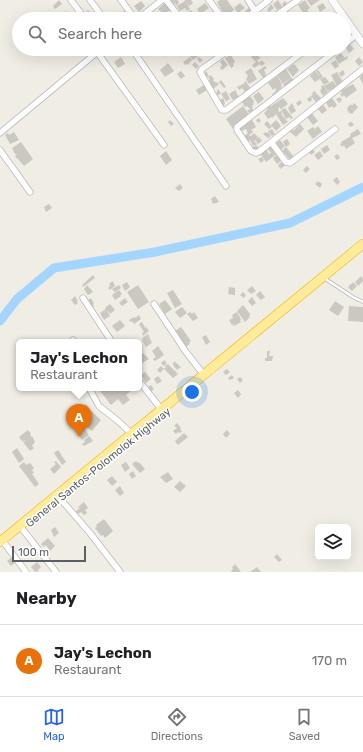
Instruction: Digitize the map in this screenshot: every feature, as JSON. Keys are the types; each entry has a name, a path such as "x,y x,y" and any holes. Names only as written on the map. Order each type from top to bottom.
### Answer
{"highway":[{"path":"2,543 363,244"},
{"name":"General Santos-Polomolok Highway","path":"59,497 363,250"}],"street":[{"path":"71,0 80,12"},
{"path":"90,0 99,12"},
{"path":"121,0 131,12"},
{"path":"146,12 162,0"},
{"path":"166,0 175,12"},
{"path":"209,0 217,12"},
{"path":"248,0 256,11 270,0"},
{"path":"281,12 298,0"},
{"path":"332,0 340,12"},
{"path":"351,28 363,44"},
{"path":"351,39 356,35"},
{"path":"0,133 92,56"},
{"path":"103,56 164,145"},
{"path":"137,56 226,186"},
{"path":"220,56 200,72 222,110 226,110 298,56"},
{"path":"329,56 237,128 252,152 256,153 260,151 363,69"},
{"path":"271,142 286,162 290,163 335,129"},
{"path":"0,150 30,192"},
{"path":"83,298 110,339"},
{"path":"154,304 186,352 204,375"},
{"path":"142,385 162,410"},
{"path":"91,391 99,406 132,434"},
{"path":"59,497 90,533 120,572"},
{"path":"21,527 56,572"},
{"path":"2,543 26,572"}],"lane":[{"path":"327,280 363,302"}],"building":[{"path":"59,0 62,4 55,9 53,6"},
{"path":"171,0 178,0 179,3 176,6"},
{"path":"184,0 191,0 193,3 189,6"},
{"path":"220,0 227,0 234,10 231,12 223,12 217,2"},
{"path":"278,0 283,8 280,10 279,8 277,10 273,4"},
{"path":"305,0 310,8 307,10 309,12 302,12 298,5"},
{"path":"307,0 320,0 311,6"},
{"path":"141,1 145,6 139,12 134,6"},
{"path":"185,1 190,9 187,11 185,8 180,11 177,6"},
{"path":"285,1 287,4 284,7 282,4"},
{"path":"166,2 171,10 167,12 160,12 162,10 160,11 158,9"},
{"path":"205,3 209,8 203,12 199,12 197,9"},
{"path":"240,3 245,8 240,11 241,12 237,12 234,8"},
{"path":"323,3 326,8 320,12 317,6"},
{"path":"271,4 274,8 269,12 267,10"},
{"path":"249,8 252,12 246,12 245,11"},
{"path":"190,56 198,56 193,60"},
{"path":"232,56 235,62 233,64 234,66 231,68 225,58"},
{"path":"258,56 261,58 257,60 259,63 262,60 265,64 261,66 260,64 254,68 252,65 256,62 251,57"},
{"path":"343,56 345,58 347,56 348,58 339,64 335,57"},
{"path":"121,57 125,64 118,68 114,62"},
{"path":"190,57 192,60 188,65 185,65 183,62"},
{"path":"199,57 203,60 200,63 197,59"},
{"path":"359,57 363,62 359,66 355,61"},
{"path":"223,59 228,65 222,70 220,68 222,65 220,62"},
{"path":"336,60 339,66 335,69 331,63"},
{"path":"195,62 199,66 196,69 192,65"},
{"path":"168,63 174,71 165,77 160,70"},
{"path":"294,64 299,70 293,77 287,69"},
{"path":"265,66 267,68 264,70 267,77 264,79 258,71"},
{"path":"251,68 257,79 249,84 246,79 248,76 245,72"},
{"path":"286,69 291,77 283,84 277,75"},
{"path":"318,70 323,77 321,78 316,71"},
{"path":"343,70 345,74 341,77 339,73"},
{"path":"181,71 185,76 181,79 177,74"},
{"path":"206,71 209,76 205,78 203,75"},
{"path":"315,71 321,78 315,82 310,76"},
{"path":"337,72 343,82 337,86 331,75"},
{"path":"363,74 363,84 359,77"},
{"path":"211,75 214,79 213,81 219,84 213,89 208,81 210,80 208,77"},
{"path":"277,76 282,84 282,87 278,91 279,93 274,97 272,94 276,89 275,88 273,90 268,83"},
{"path":"291,77 294,81 286,88 283,85"},
{"path":"325,77 329,82 324,85 320,79"},
{"path":"221,80 226,87 224,88 219,82"},
{"path":"246,81 250,88 245,92 242,88 239,90 237,87"},
{"path":"333,81 337,87 328,91 324,86"},
{"path":"353,84 357,90 346,98 344,95 342,97 340,94 342,93 340,91"},
{"path":"204,85 207,90 199,95 196,90"},
{"path":"323,85 328,92 323,96 320,91 322,88 321,86"},
{"path":"218,89 221,93 217,96 216,94"},
{"path":"235,90 239,97 233,100 229,94"},
{"path":"226,91 230,99 226,101 221,94"},
{"path":"314,91 321,98 316,102 311,96"},
{"path":"259,92 264,99 258,104 253,96"},
{"path":"250,96 254,101 252,108 254,112 252,114 247,111 250,109 247,106 245,107 242,102"},
{"path":"311,96 312,100 309,102 307,99"},
{"path":"340,97 342,100 339,103 336,99"},
{"path":"223,98 225,104 223,106 220,100"},
{"path":"283,98 288,104 281,109 279,107 278,110 279,112 281,111 281,114 288,122 283,125 276,114 272,118 271,117 268,119 264,113 270,105 275,113 271,106"},
{"path":"332,98 337,105 334,108 332,106 329,108 326,102"},
{"path":"300,100 302,103 298,106 296,103"},
{"path":"292,103 296,111 291,114 288,108"},
{"path":"354,103 358,107 352,114 350,114 347,108 351,104 352,106"},
{"path":"323,105 327,110 322,114 318,109"},
{"path":"243,106 250,116 233,129 226,119"},
{"path":"285,108 293,118 291,119 289,117 286,119 281,110"},
{"path":"311,112 318,121 313,125 306,116"},
{"path":"259,118 261,121 258,123 256,120"},
{"path":"170,120 174,124 171,126 168,122"},
{"path":"252,120 256,127 251,129 253,132 249,135 251,136 254,133 258,137 254,141 257,144 253,146 250,140 247,142 242,138 248,133 246,129 239,132 237,130"},
{"path":"276,120 281,126 276,131 271,125"},
{"path":"267,121 272,127 269,129 264,124"},
{"path":"350,122 354,125 350,127 348,124"},
{"path":"300,124 304,129 296,137 289,131 292,129 293,131"},
{"path":"318,126 322,132 319,134 315,129"},
{"path":"313,127 319,134 313,139 307,131"},
{"path":"272,129 275,134 272,136 268,131"},
{"path":"358,129 361,134 352,138 355,143 346,149 344,145 342,147 340,144 342,143 341,142 351,136 350,134"},
{"path":"14,132 19,140 10,144 5,135 8,133 9,135"},
{"path":"268,132 271,136 268,138 263,134"},
{"path":"259,137 262,141 258,144 255,140"},
{"path":"287,139 290,144 286,147 283,142"},
{"path":"280,140 285,146 281,150 276,143"},
{"path":"21,142 33,159 24,166 18,159 19,158 17,159 15,156 17,154 15,154 12,148"},
{"path":"272,144 277,154 266,162 260,153 266,149 269,154 271,153 267,148"},
{"path":"256,145 259,148 256,151 252,148"},
{"path":"327,145 330,150 324,154 321,149"},
{"path":"286,147 295,158 291,161 282,151"},
{"path":"312,148 315,152 311,155 308,151"},
{"path":"166,151 172,160 166,165 160,156"},
{"path":"320,151 323,156 318,160 314,155"},
{"path":"278,154 282,160 277,164 273,158"},
{"path":"338,154 340,158 337,160 334,156"},
{"path":"262,157 264,160 261,163 258,159"},
{"path":"283,161 286,165 280,169 278,165"},
{"path":"307,166 310,169 306,173 303,170"},
{"path":"337,177 340,182 337,185 333,180"},
{"path":"318,181 322,184 320,188 315,184"},
{"path":"180,184 183,188 179,191 175,188"},
{"path":"215,196 219,202 213,204 211,199"},
{"path":"49,204 52,208 46,212 44,207"},
{"path":"93,275 95,278 83,287 82,285"},
{"path":"361,276 363,281 358,286 355,282"},
{"path":"113,281 115,286 110,290 108,288 110,286 109,284"},
{"path":"127,282 130,287 125,291 122,285"},
{"path":"353,282 357,286 352,291 348,287"},
{"path":"87,285 93,292 88,295 84,289"},
{"path":"119,285 121,288 115,292 112,289"},
{"path":"138,285 149,302 138,309 127,292"},
{"path":"252,286 256,291 251,294 247,290"},
{"path":"229,287 235,288 235,295 228,294"},
{"path":"119,290 122,294 115,300 112,295"},
{"path":"173,290 182,304 175,308 167,293"},
{"path":"260,291 265,297 261,300 256,295"},
{"path":"243,292 246,295 244,298 240,295"},
{"path":"75,296 78,303 75,305 71,300"},
{"path":"252,297 256,303 252,306 248,301"},
{"path":"91,298 94,306 91,308 87,301"},
{"path":"125,298 128,302 122,306 119,303"},
{"path":"165,300 172,309 165,314 159,304"},
{"path":"335,301 344,307 338,316 329,310"},
{"path":"110,304 115,310 110,314 105,308"},
{"path":"243,305 250,314 250,317 245,322 237,311"},
{"path":"349,306 363,307 363,322 348,321"},
{"path":"182,307 187,313 180,318 175,312"},
{"path":"106,309 110,316 104,320 100,313"},
{"path":"190,312 192,314 194,312 198,318 193,321 187,314"},
{"path":"237,312 241,322 234,326 233,325 235,323 232,325 229,320 233,318 232,315"},
{"path":"139,315 141,319 134,324 132,321 130,322 129,320"},
{"path":"120,320 125,326 117,332 112,326"},
{"path":"142,322 145,327 142,329 139,324"},
{"path":"146,327 149,331 143,336 142,333 144,332 142,329"},
{"path":"181,327 191,341 189,342 190,344 185,347 175,331"},
{"path":"148,334 152,343 146,347 142,338"},
{"path":"206,335 210,342 206,345 202,337"},
{"path":"158,346 164,355 155,361 153,359 156,357 152,351"},
{"path":"267,351 270,351 269,356 273,356 272,361 265,361 265,358 267,358"},
{"path":"142,354 149,359 142,363"},
{"path":"164,360 167,363 164,366 161,363"},
{"path":"174,361 181,367 177,370 173,365"},
{"path":"168,364 178,374 173,378 164,369"},
{"path":"161,366 164,369 160,373 157,370"},
{"path":"227,369 230,372 226,375 223,372"},
{"path":"145,372 151,379 146,383 142,374"},
{"path":"232,375 234,378 230,380 228,378"},
{"path":"158,376 162,381 157,384 154,379"},
{"path":"240,377 243,380 240,383 237,379"},
{"path":"151,385 154,389 149,393 146,388"},
{"path":"238,390 241,394 238,398 234,393"},
{"path":"100,391 131,391 126,395 130,400 123,405 118,399 111,405"},
{"path":"86,404 90,409 83,415 79,409"},
{"path":"70,410 76,418 73,420 67,412"},
{"path":"90,410 101,420 92,431 81,422"},
{"path":"76,418 89,435 82,440 70,422"},
{"path":"177,423 182,431 176,434 173,431 177,428 174,426"},
{"path":"28,430 35,442 32,446 34,448 30,451 23,442 26,440 22,441 19,437"},
{"path":"227,430 230,434 226,438 223,434"},
{"path":"184,433 188,437 178,445 175,441"},
{"path":"89,436 93,441 84,446 82,444 85,442 84,440"},
{"path":"17,448 24,459 19,463 12,452"},
{"path":"58,450 66,462 62,465 54,453"},
{"path":"56,461 61,467 54,474 50,469 56,464 54,462"},
{"path":"136,461 138,463 139,462 145,469 140,473 132,464"},
{"path":"24,462 26,465 30,463 34,468 32,470 34,473 32,474 39,484 35,487 19,466"},
{"path":"126,462 130,468 125,472 121,465"},
{"path":"133,471 136,476 132,479 129,474"},
{"path":"168,472 173,479 166,483 160,477"},
{"path":"112,476 117,482 112,486 107,480"},
{"path":"180,481 186,486 180,492 174,487"},
{"path":"120,486 124,493 120,496 115,490"},
{"path":"84,502 88,508 85,510 87,513 84,515 81,512 78,514 76,511 80,508 78,507"},
{"path":"104,519 113,531 105,538 103,535 101,536 95,528 97,527 96,525"},
{"path":"55,527 59,533 54,537 51,530"},
{"path":"48,538 55,546 50,551 46,545 44,547 41,544"},
{"path":"277,554 282,560 279,562 274,557"},
{"path":"12,557 16,562 11,566 7,561"},
{"path":"37,562 41,567 38,570 39,571 35,572 31,567"},
{"path":"235,564 241,572 231,571"},
{"path":"257,567 261,572 250,572"}],"waterway":[{"path":"0,321 17,299 54,268 155,252 290,223 363,187"}],"place":[{"name":"Jay's Lechon","path":"79,437"}]}
